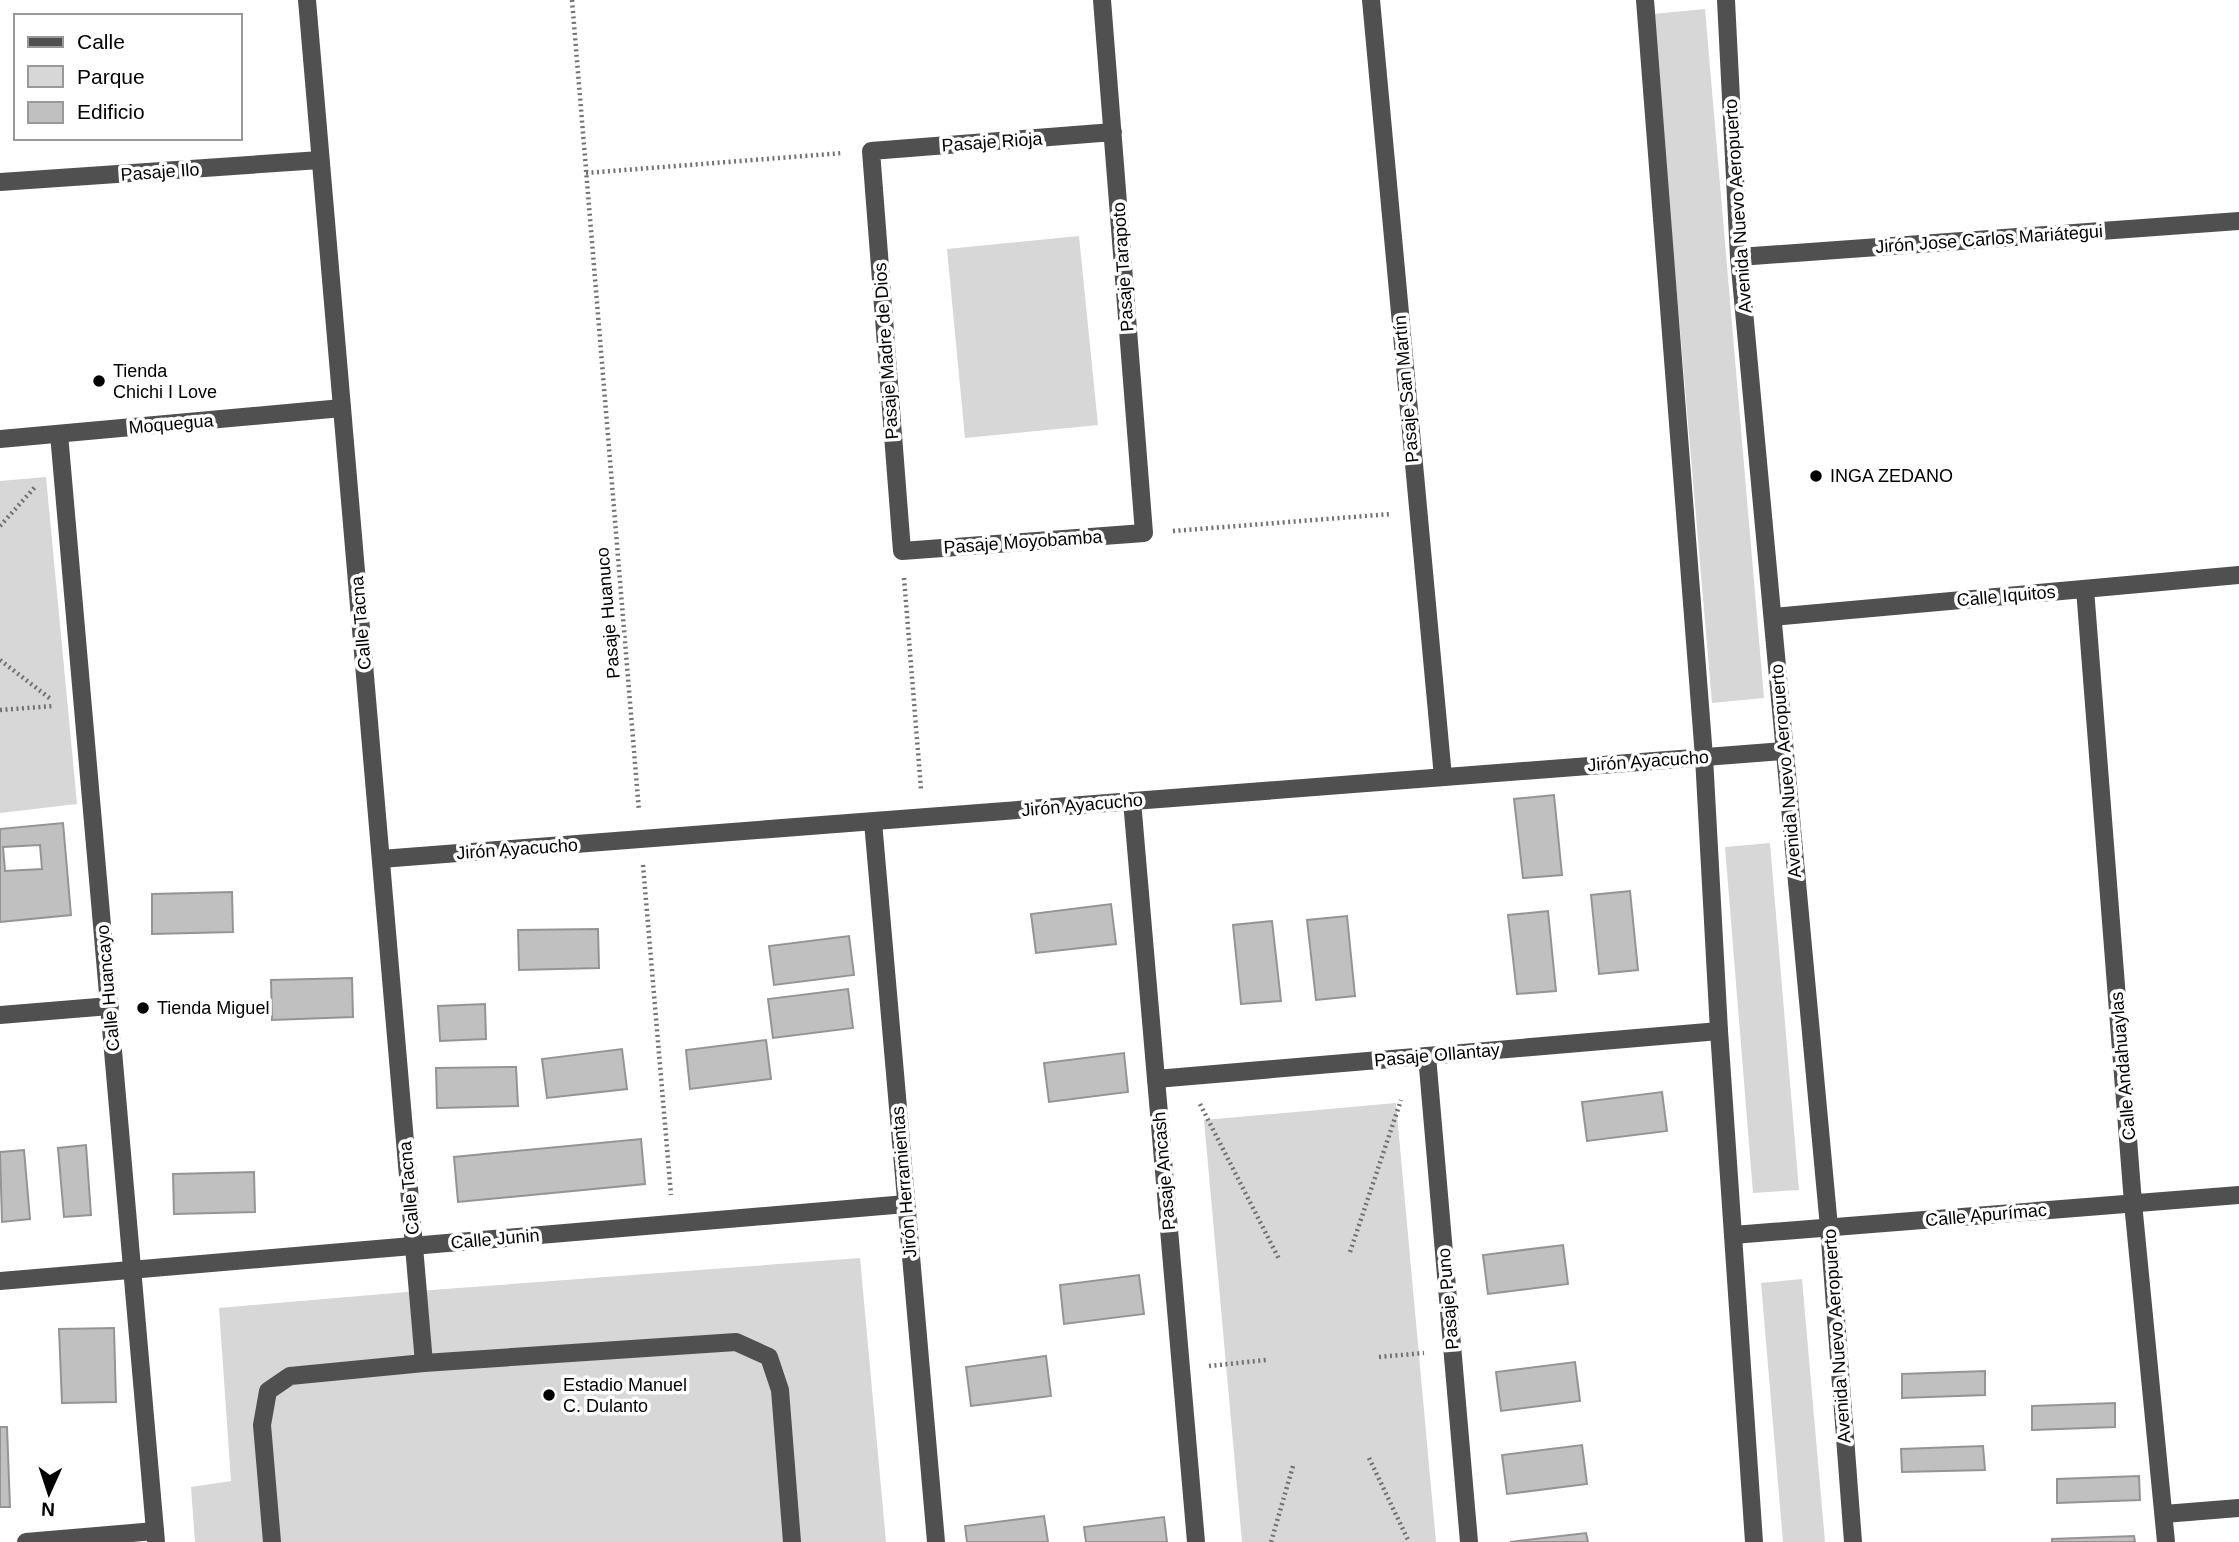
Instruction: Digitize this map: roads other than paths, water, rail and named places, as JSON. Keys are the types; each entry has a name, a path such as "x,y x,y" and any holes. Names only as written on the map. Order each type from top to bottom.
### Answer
{"street":[{"name":"Calle Tacna","path":"307,0 424,1363"},
{"name":"Pasaje Tarapoto","path":"1102,0 1144,533"},
{"name":"Pasaje San Martín","path":"1371,0 1443,777"},
{"path":"1645,0 1704,757 1719,1031 1754,1542"},
{"name":"Avenida Nuevo Aeropuerto","path":"1726,0 1739,257 1829,1227 1853,1542"},
{"name":"Pasaje Rioja","path":"871,151 1113,132"},
{"name":"Pasaje Madre de Dios","path":"871,151 902,551"},
{"name":"Pasaje Ilo","path":"0,182 320,160"},
{"name":"Jirón Jose Carlos Mariátegui","path":"1739,257 2239,221"},
{"name":"Moquegua","path":"0,439 342,408"},
{"name":"Calle Huancayo","path":"60,433 156,1536"},
{"name":"Pasaje Moyobamba","path":"902,551 1144,533"},
{"name":"Calle Iquitos","path":"1773,617 2239,575"},
{"name":"Calle Andahuaylas","path":"2085,589 2133,1203 2166,1542"},
{"name":"Jirón Ayacucho","path":"381,859 1783,751"},
{"name":"Pasaje Ancash","path":"1132,801 1196,1542"},
{"name":"Jirón Herramientas","path":"873,822 936,1542"},
{"path":"0,1015 110,1006"},
{"name":"Pasaje Ollantay","path":"1156,1079 1719,1031"},
{"name":"Pasaje Puno","path":"1421,1056 1469,1542"},
{"name":"Calle Apurímac","path":"1733,1235 2239,1195"},
{"name":"Calle Junin","path":"0,1281 906,1204"},
{"path":"272,1542 261,1425 268,1391 289,1376 424,1363 736,1342 769,1357 780,1390 792,1542"},
{"path":"2164,1514 2239,1508"},
{"path":"26,1542 156,1536"}],"place":[{"name":"Tienda Chichi I Love","path":"99,381"},
{"name":"INGA ZEDANO","path":"1816,476"},
{"name":"Tienda Miguel","path":"143,1008"},
{"name":"Estadio Manuel C. Dulanto","path":"549,1395"}]}
